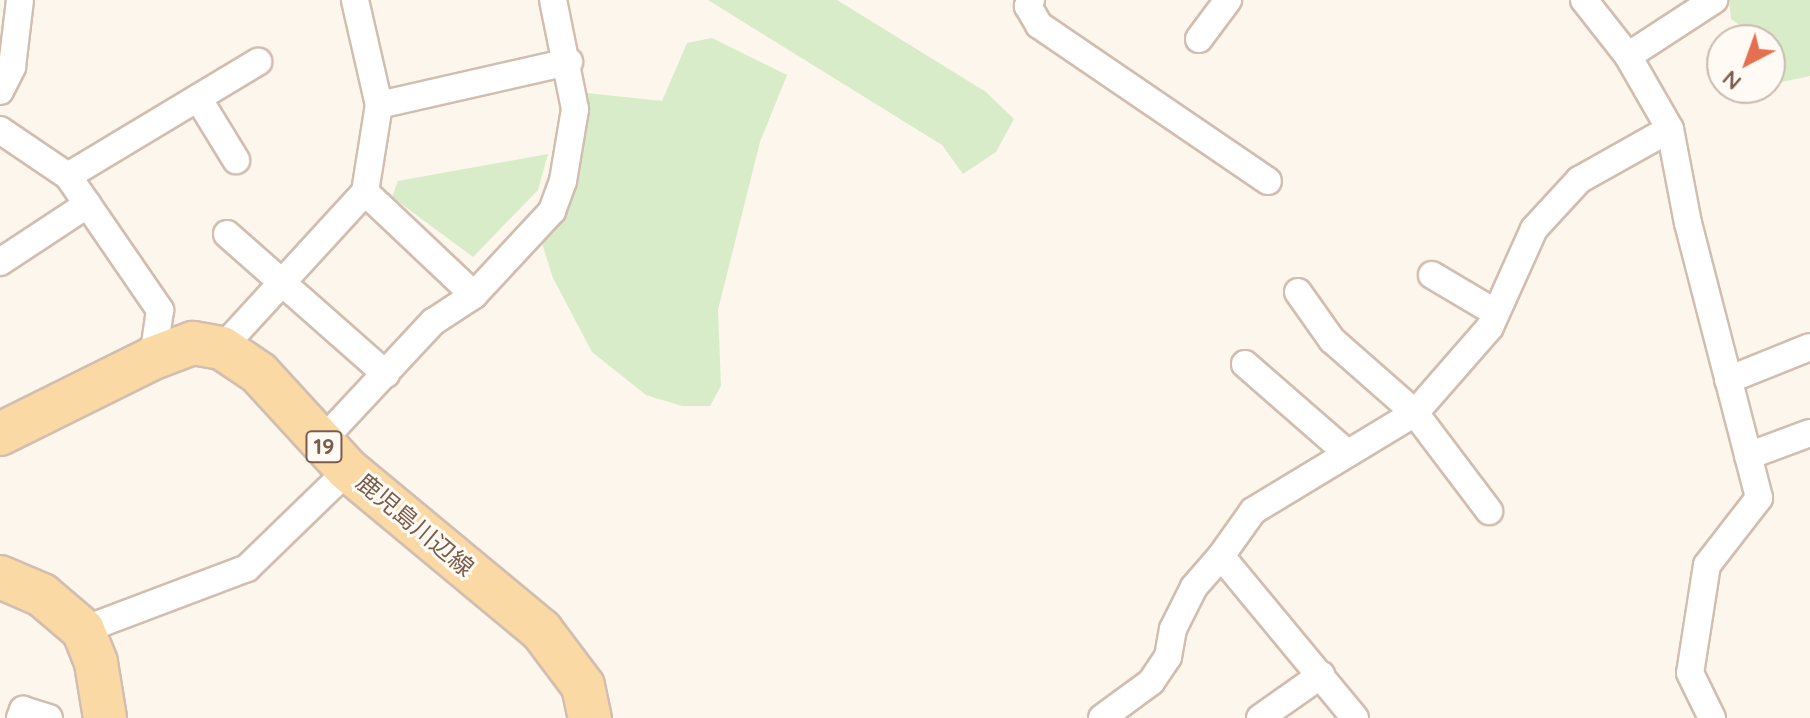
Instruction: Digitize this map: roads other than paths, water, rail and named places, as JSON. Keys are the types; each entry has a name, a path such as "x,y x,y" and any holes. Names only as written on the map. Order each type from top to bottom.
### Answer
{"main road":[{"path":"0,434 153,358 193,343 222,348"},
{"name":"鹿児島川辺線","path":"222,348 259,373 334,456 541,630 583,686 590,718"},
{"path":"0,577 42,595 83,630 105,718"}],"street":[{"path":"0,91 12,67 20,0"},
{"path":"222,348 365,192 379,105 355,0"},
{"path":"83,630 247,568 334,456 386,374 433,322 474,295 552,211 575,109 569,62 553,0"},
{"path":"1031,0 1028,6 1039,25 1268,181"},
{"path":"1199,39 1228,0"},
{"path":"1584,0 1628,56 1670,129 1728,380 1759,498 1707,565 1690,673 1712,718"},
{"path":"1628,56 1714,0"},
{"path":"68,176 258,62"},
{"path":"379,105 569,62"},
{"path":"198,98 236,160"},
{"path":"1102,718 1151,682 1168,657 1173,629 1194,587 1253,511 1415,413 1496,313 1534,229 1579,180 1670,129"},
{"path":"0,130 68,176 160,310 153,358"},
{"path":"365,192 474,295"},
{"path":"0,262 88,204"},
{"path":"227,234 386,374"},
{"path":"1432,275 1496,313"},
{"path":"1298,292 1332,340 1415,413 1489,511"},
{"path":"1728,380 1810,347"},
{"path":"1245,364 1346,452"},
{"path":"1748,456 1810,433"},
{"path":"1221,556 1355,718"},
{"path":"1260,718 1321,675"},
{"path":"20,718 23,710 49,718"}]}
